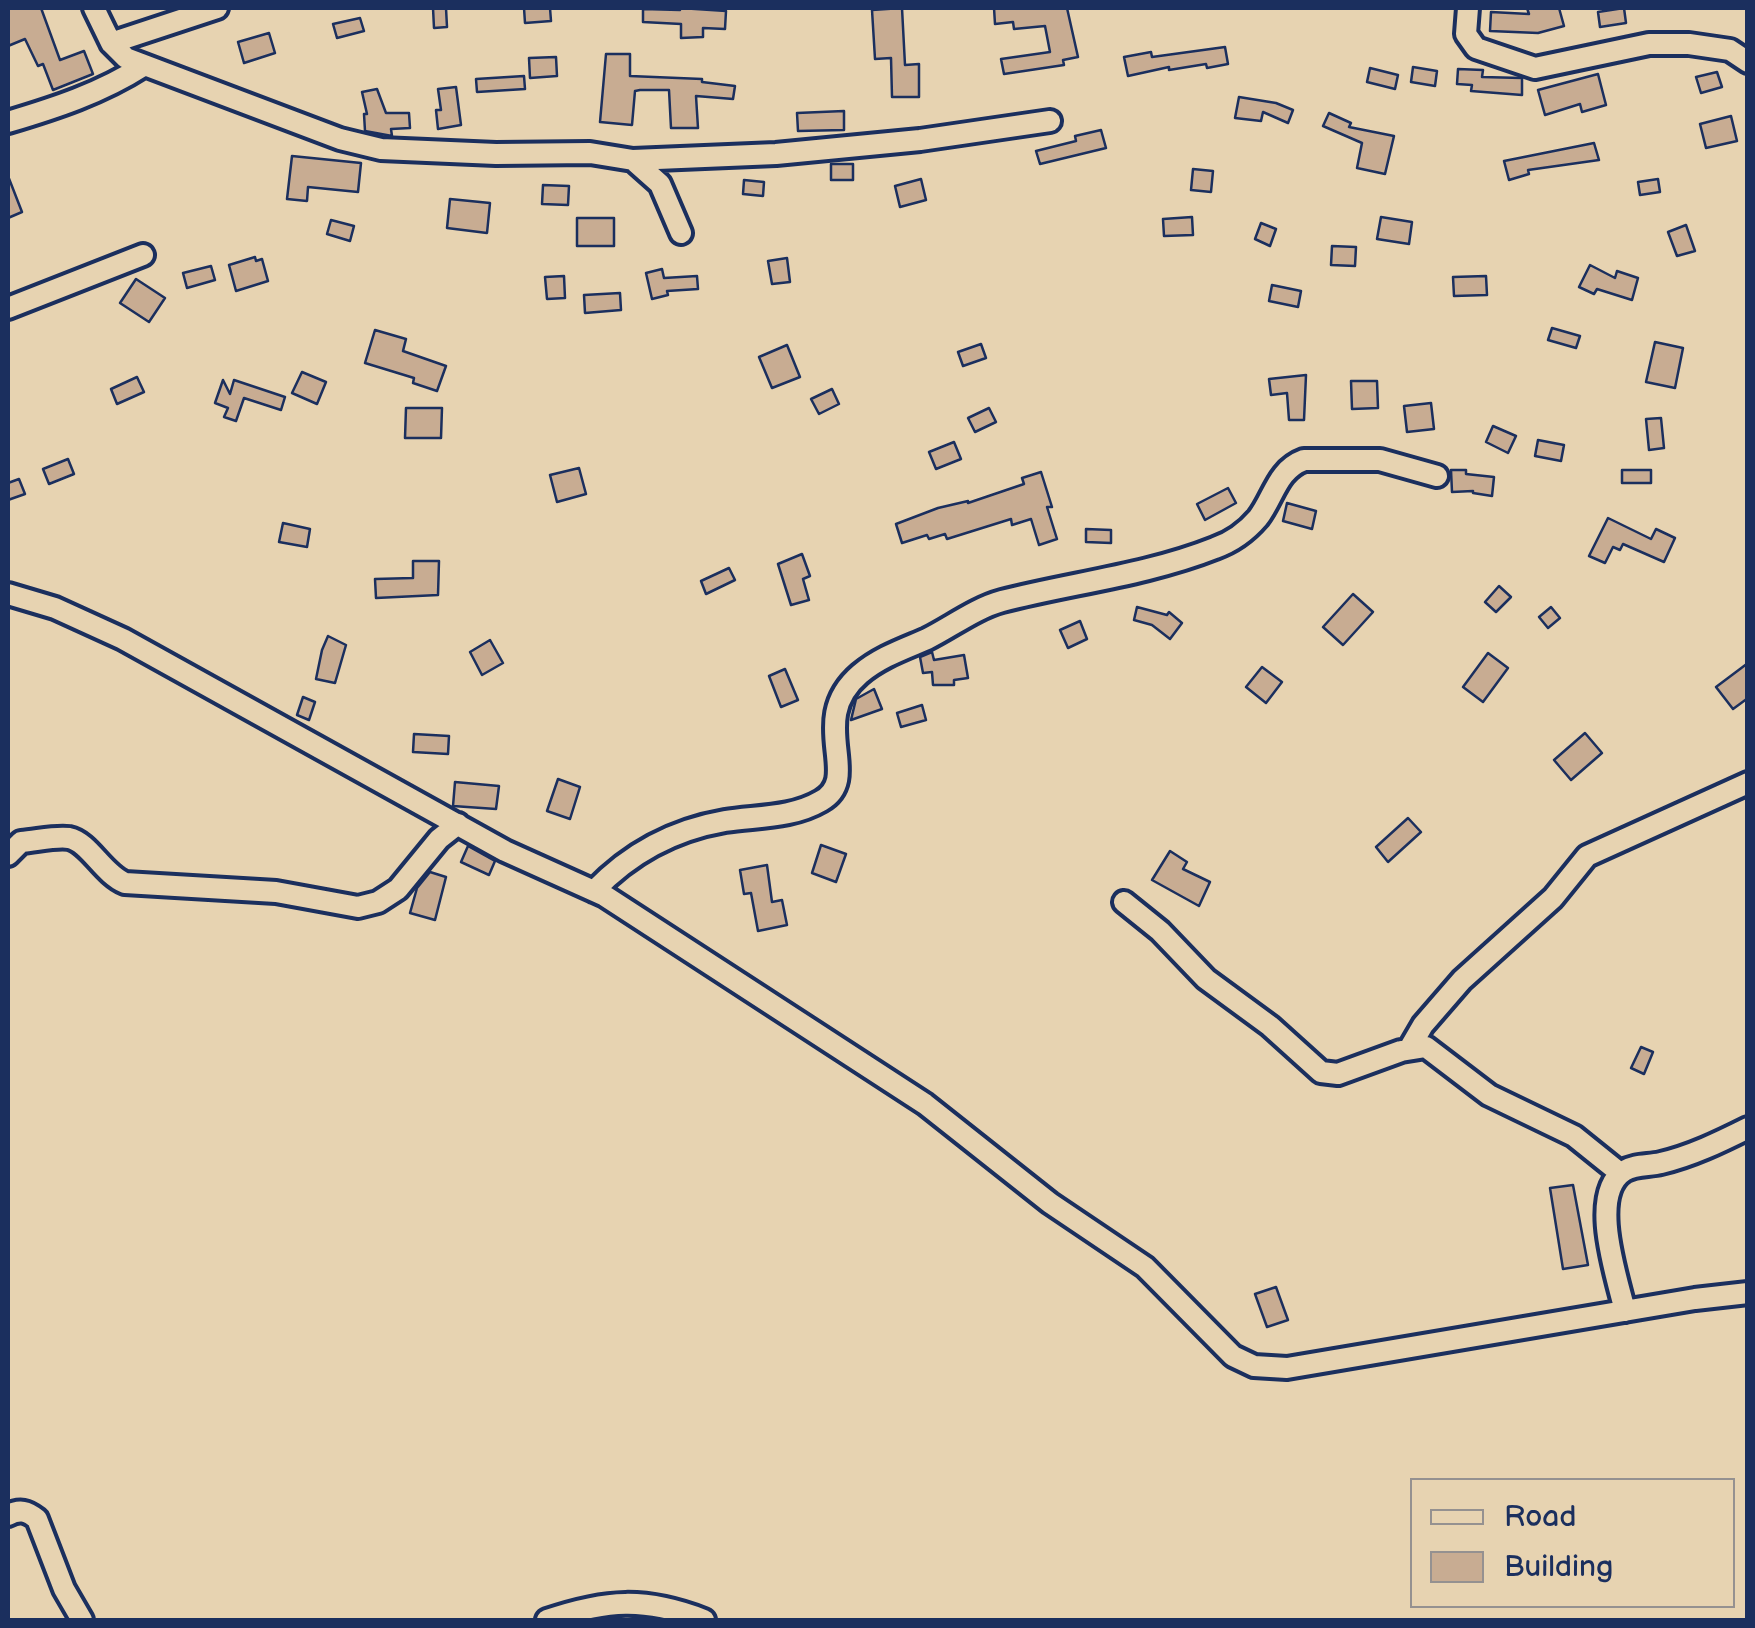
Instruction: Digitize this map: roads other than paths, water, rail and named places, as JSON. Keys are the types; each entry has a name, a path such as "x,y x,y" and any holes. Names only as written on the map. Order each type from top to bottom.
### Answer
{"street":[{"path":"94,8 111,43 126,58 340,139 381,149 590,153 633,160 776,154 920,140 1050,121"},
{"path":"111,43 216,8"},
{"path":"1468,8 1466,34 1476,48 1535,68 1649,44 1730,50 1748,62"},
{"path":"8,122 84,97 119,82 143,66"},
{"path":"633,160 660,184 681,234"},
{"path":"8,308 143,255"},
{"path":"594,891 616,868 654,843 704,826 807,808 832,794 840,776 834,738 836,708 856,678 884,657 1002,601 1114,577 1231,542 1260,516 1281,476 1294,464 1336,458 1380,460 1437,476"},
{"path":"8,594 55,608 123,639 505,851 594,891 925,1104 1050,1202 1146,1268 1246,1364 1287,1368 1625,1310 1748,1294"},
{"path":"1409,1048 1423,1025 1462,980 1553,898 1586,856 1748,783"},
{"path":"8,856 21,842 71,838 104,871 124,883 276,892 358,907 378,902 398,888 439,839 458,824"},
{"path":"1124,902 1160,931 1206,980 1270,1026 1321,1072 1338,1074 1409,1048 1433,1050 1489,1095 1574,1136 1620,1172"},
{"path":"1625,1310 1608,1237 1606,1207 1613,1182 1620,1172 1667,1162 1748,1128"},
{"path":"8,1515 16,1510 27,1511 37,1519 64,1589 82,1620"},
{"path":"546,1620 592,1606 619,1603 666,1608 704,1620"}]}
